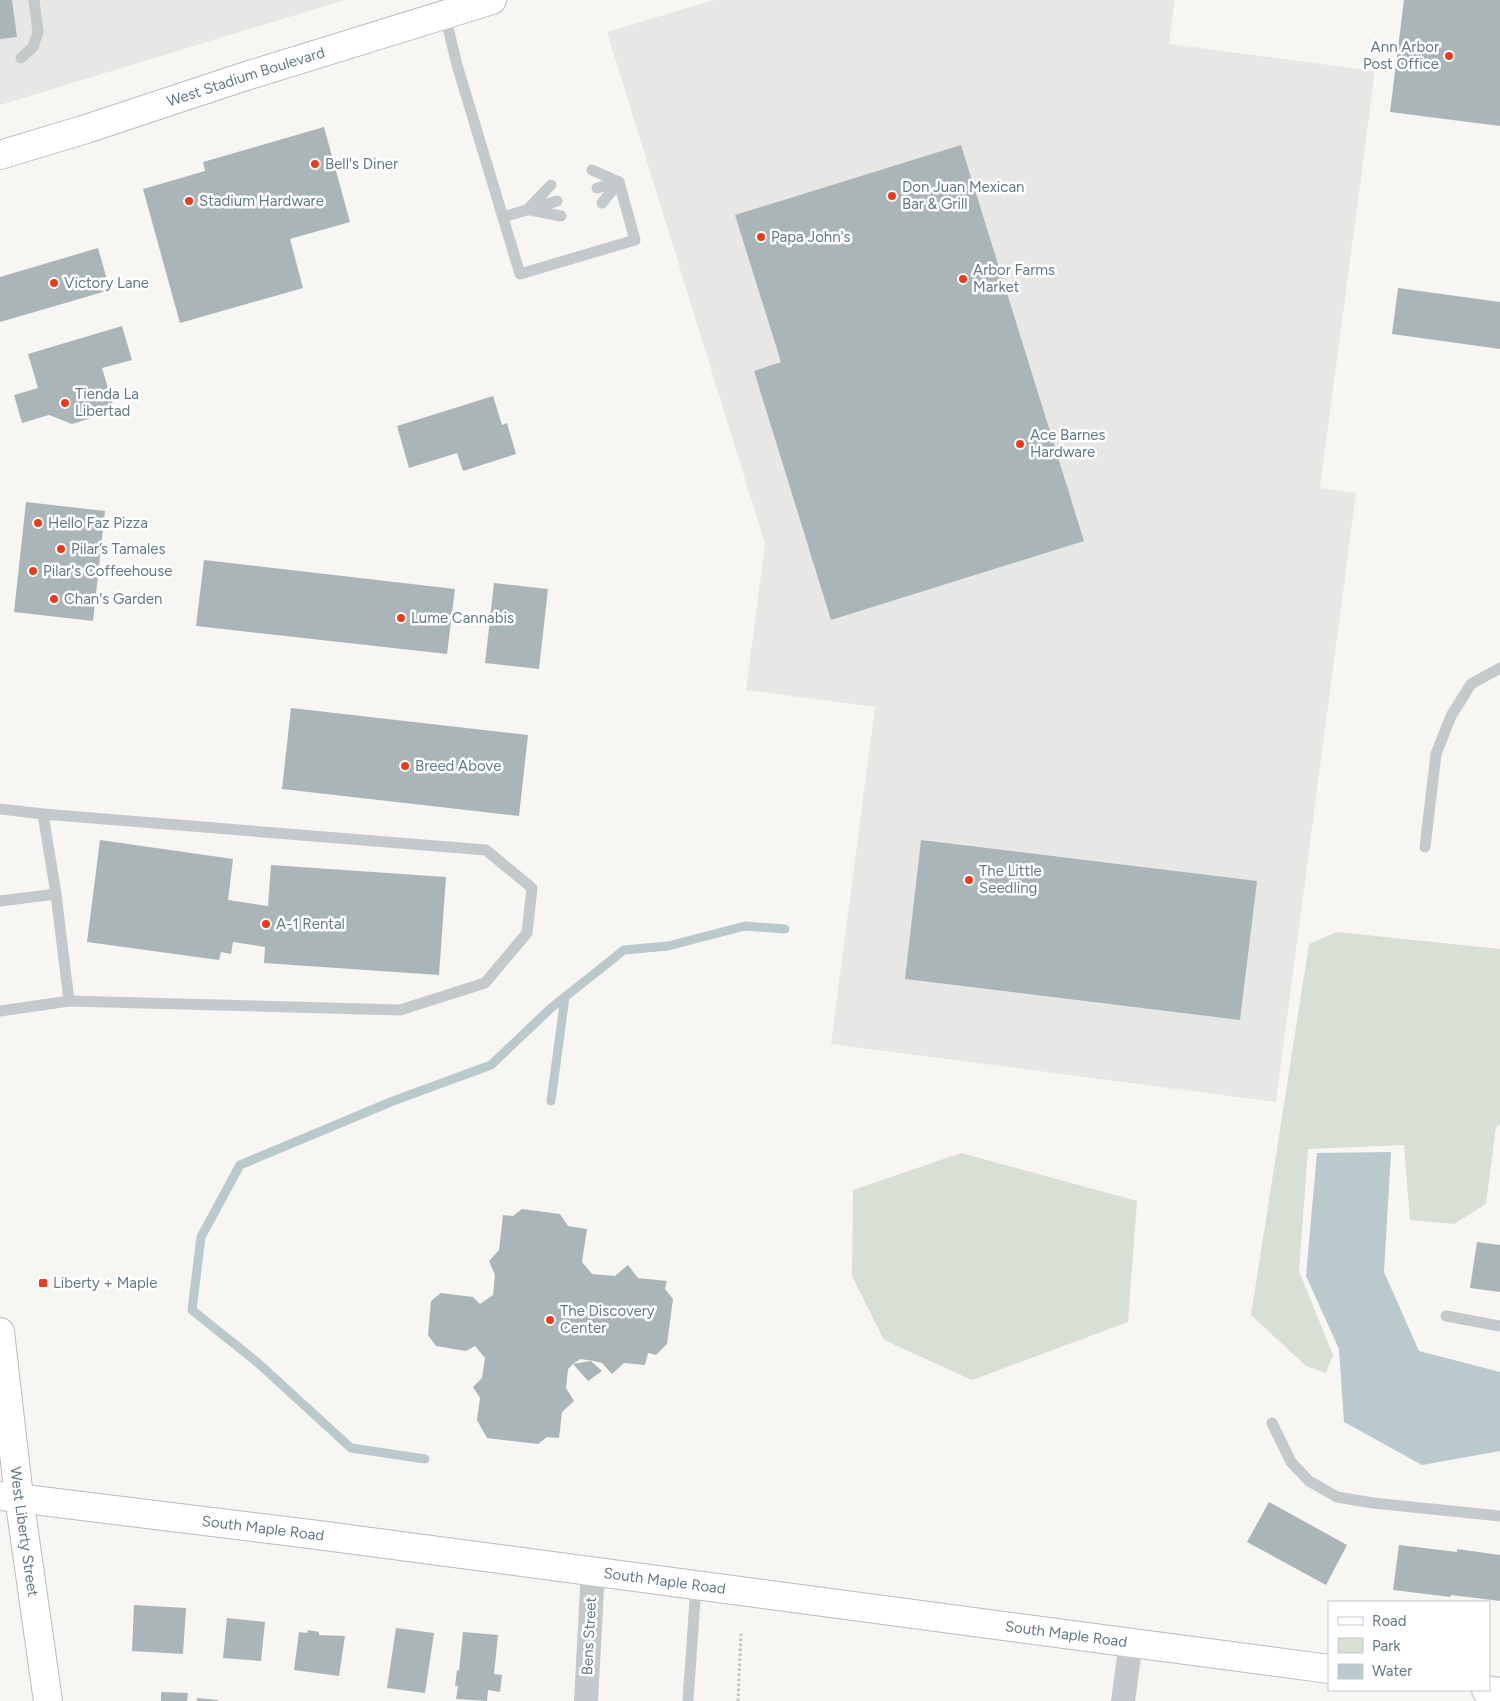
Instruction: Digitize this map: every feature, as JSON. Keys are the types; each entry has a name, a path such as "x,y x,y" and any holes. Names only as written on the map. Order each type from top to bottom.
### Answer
{"street":[{"name":"West Stadium Boulevard","path":"0,155 492,0"},
{"name":"West Liberty Street","path":"0,1332 9,1496 48,1701"},
{"name":"South Maple Road","path":"9,1496 593,1571 1328,1669"},
{"name":"Bens Street","path":"586,1701 593,1571"},
{"path":"1123,1701 1131,1642"}],"lane":[{"path":"22,58 33,47 38,32 34,0"},
{"path":"445,15 457,65 520,274 635,240 619,182"},
{"path":"592,170 619,182"},
{"path":"597,188 619,182"},
{"path":"602,203 619,182"},
{"path":"528,210 551,185"},
{"path":"503,217 557,201"},
{"path":"528,210 561,216"},
{"path":"1425,847 1436,754 1451,716 1471,684 1500,668"},
{"path":"0,809 486,850 532,888 527,933 485,983 400,1010 69,1001 0,1011"},
{"path":"43,814 56,894 69,1001"},
{"path":"0,901 56,894"},
{"path":"1446,1316 1500,1326"},
{"path":"1272,1423 1291,1462 1309,1481 1337,1497 1373,1504 1500,1516"},
{"path":"688,1701 696,1585"}],"path":[{"path":"738,1701 741,1633"}],"shaded area":[{"path":"0,0 345,0 0,105"},
{"path":"714,0 1175,0 1169,44 1375,71 1320,488 1356,493 1276,1102 831,1044 875,707 746,690 765,544 607,32"}],"green space":[{"path":"1337,932 1500,949 1500,1124 1496,1127 1486,1204 1454,1224 1410,1220 1404,1145 1308,1149 1299,1271 1333,1355 1326,1373 1306,1366 1251,1315 1309,944"},
{"path":"961,1153 1137,1201 1128,1322 972,1380 884,1340 852,1276 853,1190"}],"water":[{"path":"1391,1152 1384,1272 1419,1351 1500,1372 1500,1451 1422,1465 1344,1422 1339,1349 1306,1276 1317,1153"}],"building":[{"path":"0,0 12,0 17,37 0,39"},
{"name":"Ann Arbor Post Office","path":"1404,0 1500,0 1500,126 1390,112"},
{"path":"324,127 350,222 290,239 303,288 180,323 143,189 205,171 203,162"},
{"path":"961,145 1084,541 831,620 754,371 781,362 735,215"},
{"name":"Victory Lane","path":"98,248 110,290 0,322 0,277"},
{"path":"1398,288 1500,302 1500,349 1392,334"},
{"path":"122,326 132,360 102,368 115,411 72,424 49,415 22,423 14,395 38,388 28,354"},
{"path":"493,396 502,425 507,423 516,454 463,471 457,453 409,468 397,426"},
{"path":"26,502 105,511 93,621 14,612"},
{"path":"204,560 455,589 447,654 196,626"},
{"path":"494,583 548,589 539,669 485,663"},
{"name":"Breed Above","path":"291,708 528,735 519,816 282,789"},
{"name":"A-1 Rental","path":"100,840 233,859 228,900 268,906 271,865 446,877 439,975 264,963 265,947 233,942 231,954 221,952 219,960 87,942"},
{"path":"921,840 1257,881 1240,1020 905,979"},
{"name":"The Discovery Center","path":"522,1209 560,1214 568,1226 587,1229 582,1262 592,1274 615,1276 628,1265 638,1278 667,1281 665,1289 673,1299 667,1344 656,1355 648,1353 645,1365 624,1363 612,1374 602,1363 580,1359 568,1369 566,1388 574,1401 562,1412 559,1438 547,1437 538,1444 487,1438 477,1420 480,1398 473,1387 482,1378 485,1358 475,1346 466,1351 436,1346 428,1335 431,1301 441,1293 473,1297 480,1304 493,1295 495,1275 489,1261 499,1250 503,1215 513,1216"},
{"path":"1477,1242 1500,1245 1500,1292 1470,1288"},
{"path":"591,1361 602,1371 588,1381 573,1364"},
{"path":"1269,1502 1347,1545 1326,1585 1247,1542"},
{"path":"1399,1545 1457,1552 1457,1549 1500,1555 1500,1601 1393,1590"},
{"path":"134,1605 186,1608 183,1654 132,1651"},
{"path":"227,1618 265,1622 261,1661 223,1658"},
{"path":"396,1628 434,1633 425,1693 387,1688"},
{"path":"308,1630 319,1632 319,1635 345,1636 339,1676 294,1670 299,1632 307,1633"},
{"path":"463,1632 498,1635 494,1674 502,1675 500,1692 488,1690 487,1701 456,1699 458,1686 455,1686 457,1670 459,1671"},
{"path":"161,1692 188,1693 187,1701 161,1701"},
{"path":"197,1698 218,1700 218,1701 197,1701"}],"waterway":[{"path":"425,1459 351,1448 258,1363 192,1310 201,1237 240,1165 393,1101 491,1065 551,1008 624,950 668,946 745,926 785,929"},
{"path":"551,1101 565,997"}],"place":[{"name":"Ann Arbor Post Office","path":"1449,56"},
{"name":"Bell's Diner","path":"315,164"},
{"name":"Don Juan Mexican Bar & Grill","path":"892,196"},
{"name":"Stadium Hardware","path":"189,201"},
{"name":"Papa John's","path":"761,237"},
{"name":"Arbor Farms Market","path":"963,279"},
{"name":"Victory Lane","path":"54,283"},
{"name":"Tienda La Libertad","path":"65,403"},
{"name":"Ace Barnes Hardware","path":"1020,444"},
{"name":"Hello Faz Pizza","path":"38,523"},
{"name":"Pilar’s Tamales","path":"61,549"},
{"name":"Pilar's Coffeehouse","path":"33,571"},
{"name":"Chan's Garden","path":"54,599"},
{"name":"Lume Cannabis","path":"401,618"},
{"name":"Breed Above","path":"405,766"},
{"name":"The Little Seedling","path":"969,880"},
{"name":"A-1 Rental","path":"266,924"},
{"name":"Liberty + Maple","path":"43,1283"},
{"name":"The Discovery Center","path":"550,1320"}]}
